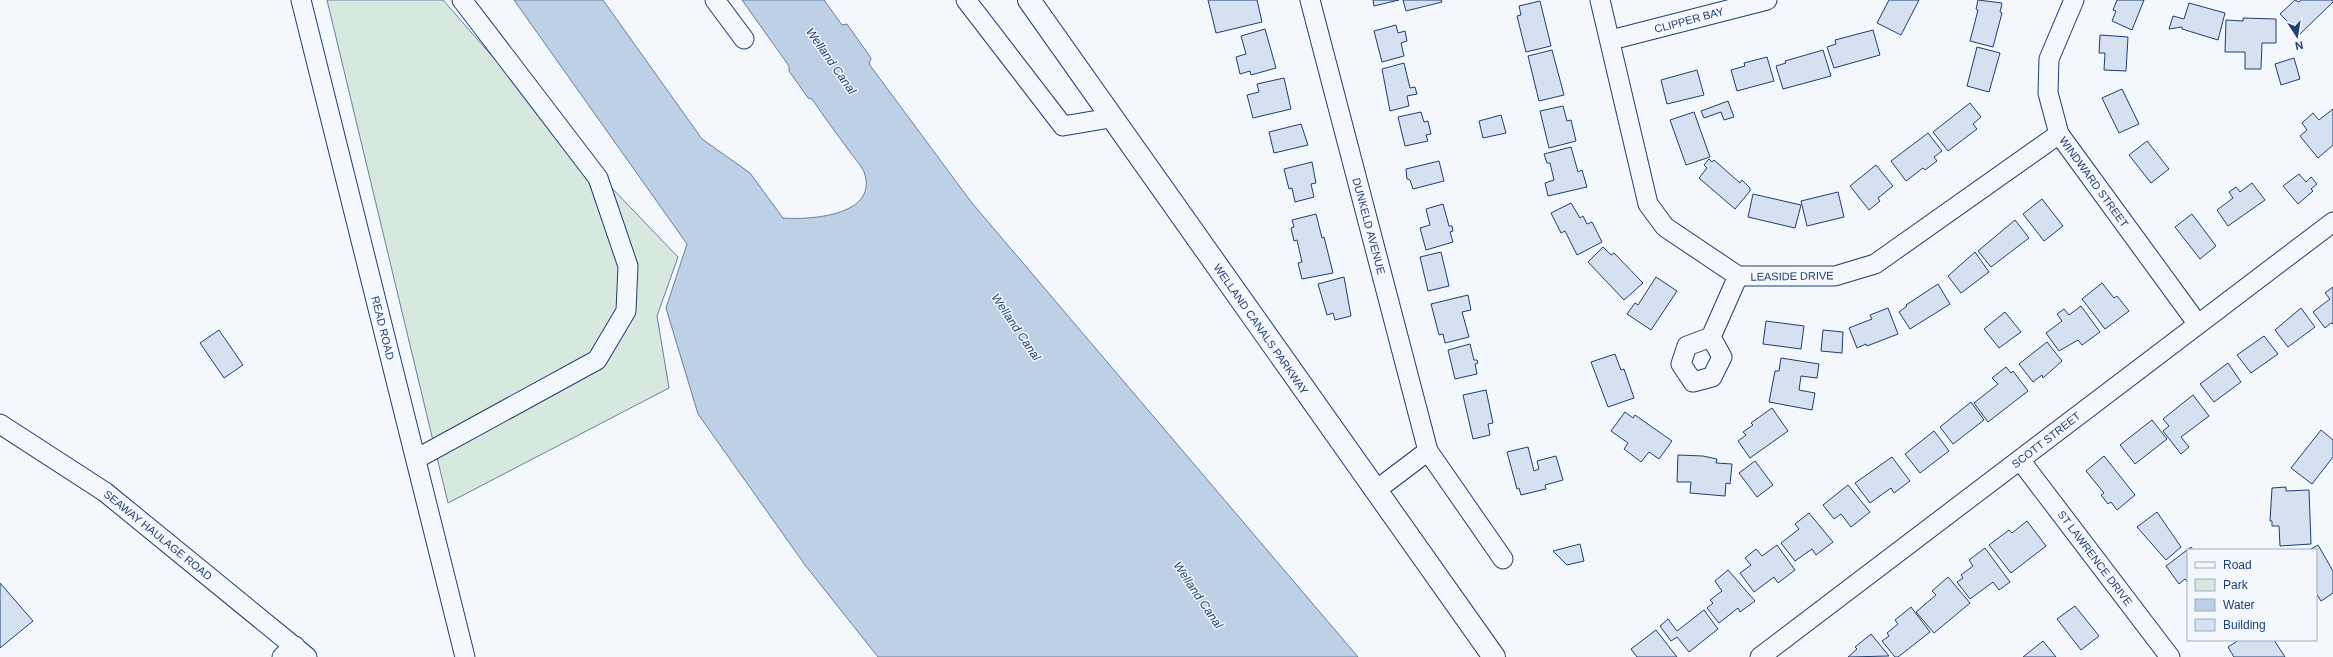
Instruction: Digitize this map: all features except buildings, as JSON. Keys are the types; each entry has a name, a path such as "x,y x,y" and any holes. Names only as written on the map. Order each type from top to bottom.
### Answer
{"main road":[{"name":"WELLAND CANALS PARKWAY","path":"1029,0 1110,118 1494,657"}],"street":[{"name":"READ ROAD","path":"301,0 465,657"},
{"path":"416,459 597,360 626,311 628,266 598,178 462,0"},
{"path":"716,0 744,39"},
{"path":"966,0 1063,126 1110,118"},
{"name":"DUNKELD AVENUE","path":"1310,0 1428,451 1503,559"},
{"name":"LEASIDE DRIVE","path":"1600,0 1611,40 1648,204 1665,227 1738,276 1835,276 1875,264 2058,134"},
{"name":"CLIPPER BAY","path":"1611,40 1767,0"},
{"name":"WINDWARD STREET","path":"2074,0 2050,59 2048,94 2058,134 2197,323"},
{"name":"SCOTT STREET","path":"1760,657 2020,460 2197,323 2333,222"},
{"path":"1711,337 1738,276"},
{"name":"SEAWAY HAULAGE ROAD","path":"0,424 105,492 295,653"},
{"path":"1375,490 1428,451"},
{"name":"ST LAWRENCE DRIVE","path":"2020,460 2162,654"}],"green space":[{"path":"327,0 443,0 561,135 678,257 657,316 669,388 448,503"}],"water":[{"name":"Welland Canal","path":"514,0 603,0 702,139 750,173 783,218 809,218 838,213 851,207 861,199 866,189 865,175 861,166 812,99 808,98 789,71 789,66 742,0 824,0 842,25 847,24 871,58 869,64 972,203 1358,657 878,657 805,565 698,414 666,308 687,244"}]}
